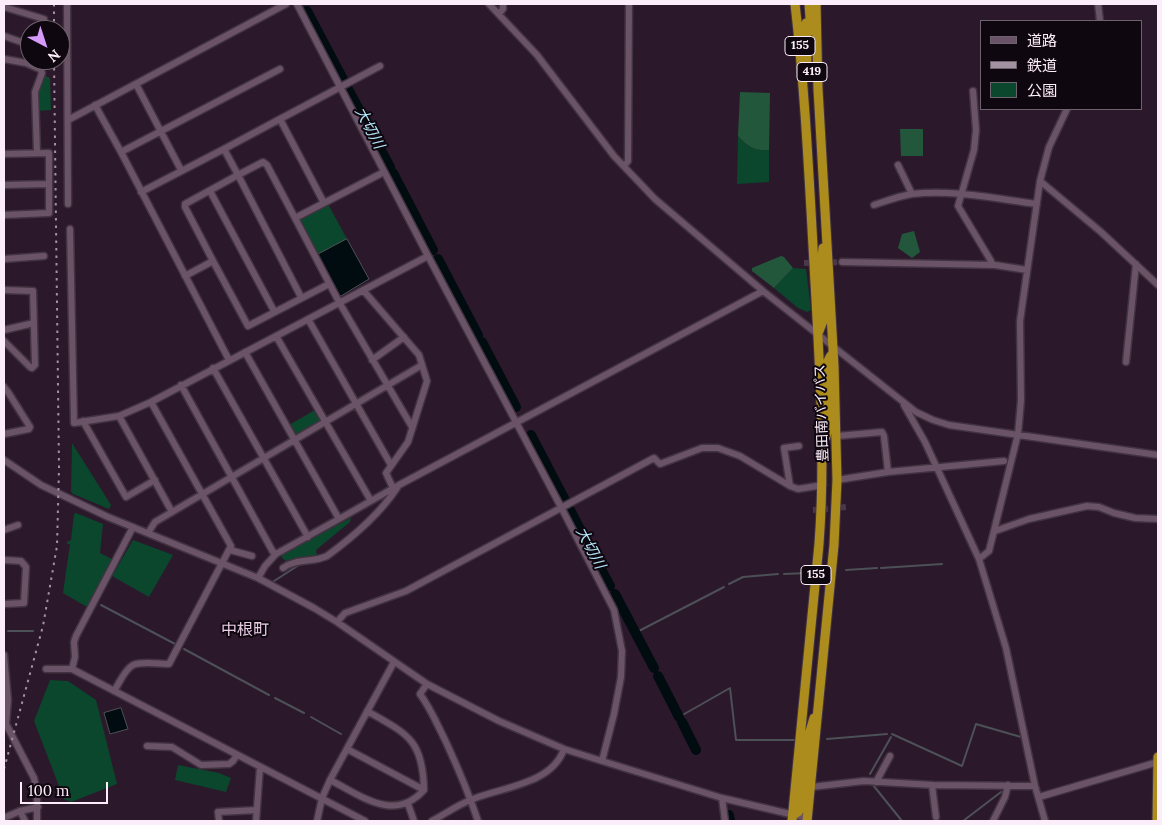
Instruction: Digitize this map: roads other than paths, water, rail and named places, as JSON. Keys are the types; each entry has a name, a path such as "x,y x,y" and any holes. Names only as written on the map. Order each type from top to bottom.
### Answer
{"highway":[{"name":"豊田南バイパス","path":"793,818 823,485 823,452 806,118 795,4"},
{"name":"419","path":"805,4 808,90 806,118"},
{"name":"419","path":"810,4 814,104 821,139"},
{"name":"豊田南バイパス","path":"807,820 834,545 837,480 835,351 818,89 816,4"},
{"path":"816,332 821,329 823,321 821,268 826,230"},
{"path":"823,452 830,416 827,363 835,351"},
{"name":"155","path":"793,818 801,808 807,741 819,701"},
{"path":"1157,821 1158,757"}],"street":[{"path":"67,4 68,204"},
{"path":"68,120 286,4"},
{"path":"297,4 614,610 622,651 618,696 602,761"},
{"path":"489,4 537,55 624,166 655,199 763,291 816,332 835,351 902,402 921,414 940,422 1158,455"},
{"path":"499,14 503,9 503,4"},
{"path":"624,166 628,161 629,4"},
{"path":"1098,4 1100,20"},
{"path":"4,7 44,19"},
{"path":"4,36 20,42"},
{"path":"4,59 26,63 40,69 42,73 35,92 37,153"},
{"path":"141,192 380,66"},
{"path":"121,152 280,69"},
{"path":"136,84 181,170"},
{"path":"973,91 976,130 974,150 958,206 992,265"},
{"path":"95,105 229,360"},
{"path":"979,559 990,551 1018,434 1021,400 1020,321 1040,181 1049,146 1066,110"},
{"path":"280,119 324,203"},
{"path":"224,149 301,297"},
{"path":"4,154 49,153 49,213 4,215"},
{"path":"329,284 248,326 185,204 263,162 267,165 329,284 412,427"},
{"path":"898,164 912,194"},
{"path":"295,218 384,172"},
{"path":"1040,181 1158,285"},
{"path":"4,185 49,184"},
{"path":"210,191 274,312"},
{"path":"874,205 912,194 960,194 1037,204"},
{"path":"70,229 74,423 119,416 151,402 428,256"},
{"path":"4,259 44,256"},
{"path":"185,276 213,261"},
{"path":"842,262 992,265 1027,270"},
{"path":"1126,362 1136,264"},
{"path":"4,290 33,291 34,365 32,368 4,341"},
{"path":"363,290 419,355 427,381 408,442 386,473 396,486"},
{"path":"258,578 265,566 276,554 396,486 763,291"},
{"path":"308,319 391,465"},
{"path":"4,330 34,323"},
{"path":"276,336 371,501"},
{"path":"372,360 404,337"},
{"path":"245,352 339,520"},
{"path":"148,533 155,522 422,365"},
{"path":"213,368 308,537"},
{"path":"181,385 273,552 276,554"},
{"path":"4,387 30,427 29,430 4,434"},
{"path":"114,692 133,665 169,664 231,546 151,402"},
{"path":"902,402 925,442 979,559 1006,648 1035,786 1045,821"},
{"path":"119,416 172,512"},
{"path":"83,422 126,497 155,480"},
{"path":"837,436 882,432 888,472"},
{"path":"790,486 784,448 799,446"},
{"path":"337,622 345,613 406,590 654,458 660,464 708,447 718,448 740,456 798,489 823,485"},
{"path":"4,460 41,485 133,527 258,578 337,622 427,684 499,721 564,749 722,798 793,818 807,820"},
{"path":"837,480 888,472 1004,461"},
{"path":"283,568 290,563 319,560 326,556 370,521 389,500 396,486"},
{"path":"995,531 1029,519 1086,506 1098,507 1135,518 1158,519"},
{"path":"4,530 18,525"},
{"path":"72,669 75,657 74,642 76,636 133,527"},
{"path":"230,550 252,556"},
{"path":"4,560 21,561 26,567 24,603 4,604"},
{"path":"4,655 8,700 6,724 34,778 37,792 37,821"},
{"path":"317,821 322,798 330,780 394,662"},
{"path":"46,669 72,669 365,821"},
{"path":"427,684 420,694 429,706 471,799 478,821"},
{"path":"367,711 406,734 412,741 420,755 424,790"},
{"path":"147,746 172,747 201,765 229,764 237,755"},
{"path":"347,749 424,790"},
{"path":"432,821 471,799 534,779 543,774 560,759 564,749"},
{"path":"876,782 890,756"},
{"path":"1039,797 1158,762"},
{"path":"256,821 260,767"},
{"path":"330,780 369,800 389,807 408,804 424,790"},
{"path":"811,787 856,781 932,785 1035,786"},
{"path":"932,785 936,817"},
{"path":"993,821 1008,785"},
{"path":"722,798 725,821"},
{"path":"408,804 414,821"},
{"path":"6,817 20,811 38,807"},
{"path":"219,821 218,812 257,810"},
{"path":"20,811 25,821"}],"waterway":[{"name":"大切川","path":"307,11 345,83"},
{"name":"大切川","path":"348,89 390,167"},
{"name":"大切川","path":"393,173 433,250"},
{"name":"大切川","path":"438,259 478,335"},
{"name":"大切川","path":"482,342 516,407"},
{"name":"大切川","path":"531,435 566,502"},
{"name":"大切川","path":"570,510 610,586"},
{"path":"881,568 942,564"},
{"path":"271,583 299,565"},
{"path":"846,570 877,568"},
{"path":"784,574 807,573"},
{"path":"729,584 743,577 778,574"},
{"path":"635,633 724,587"},
{"name":"大切川","path":"615,594 654,668"},
{"path":"101,605 177,645"},
{"path":"8,631 33,631"},
{"path":"184,649 269,695"},
{"name":"大切川","path":"658,676 679,717"},
{"path":"679,717 730,688 736,740 794,740"},
{"path":"275,698 304,713"},
{"path":"311,717 341,734"},
{"name":"大切川","path":"682,722 696,750"},
{"path":"892,734 962,766 976,724 1021,737"},
{"path":"827,739 887,734"},
{"path":"870,774 891,737"},
{"path":"873,785 902,821"},
{"path":"963,821 1001,792"},
{"name":"大切川","path":"729,815 730,821"}],"tunnel":[{"path":"804,263 842,262"},
{"path":"813,510 847,507"}],"railway":[{"path":"54,4 54,20"},
{"path":"4,769 43,626 57,546 59,468 54,70"}],"district":[{"name":"中根町","path":"245,630"}]}
